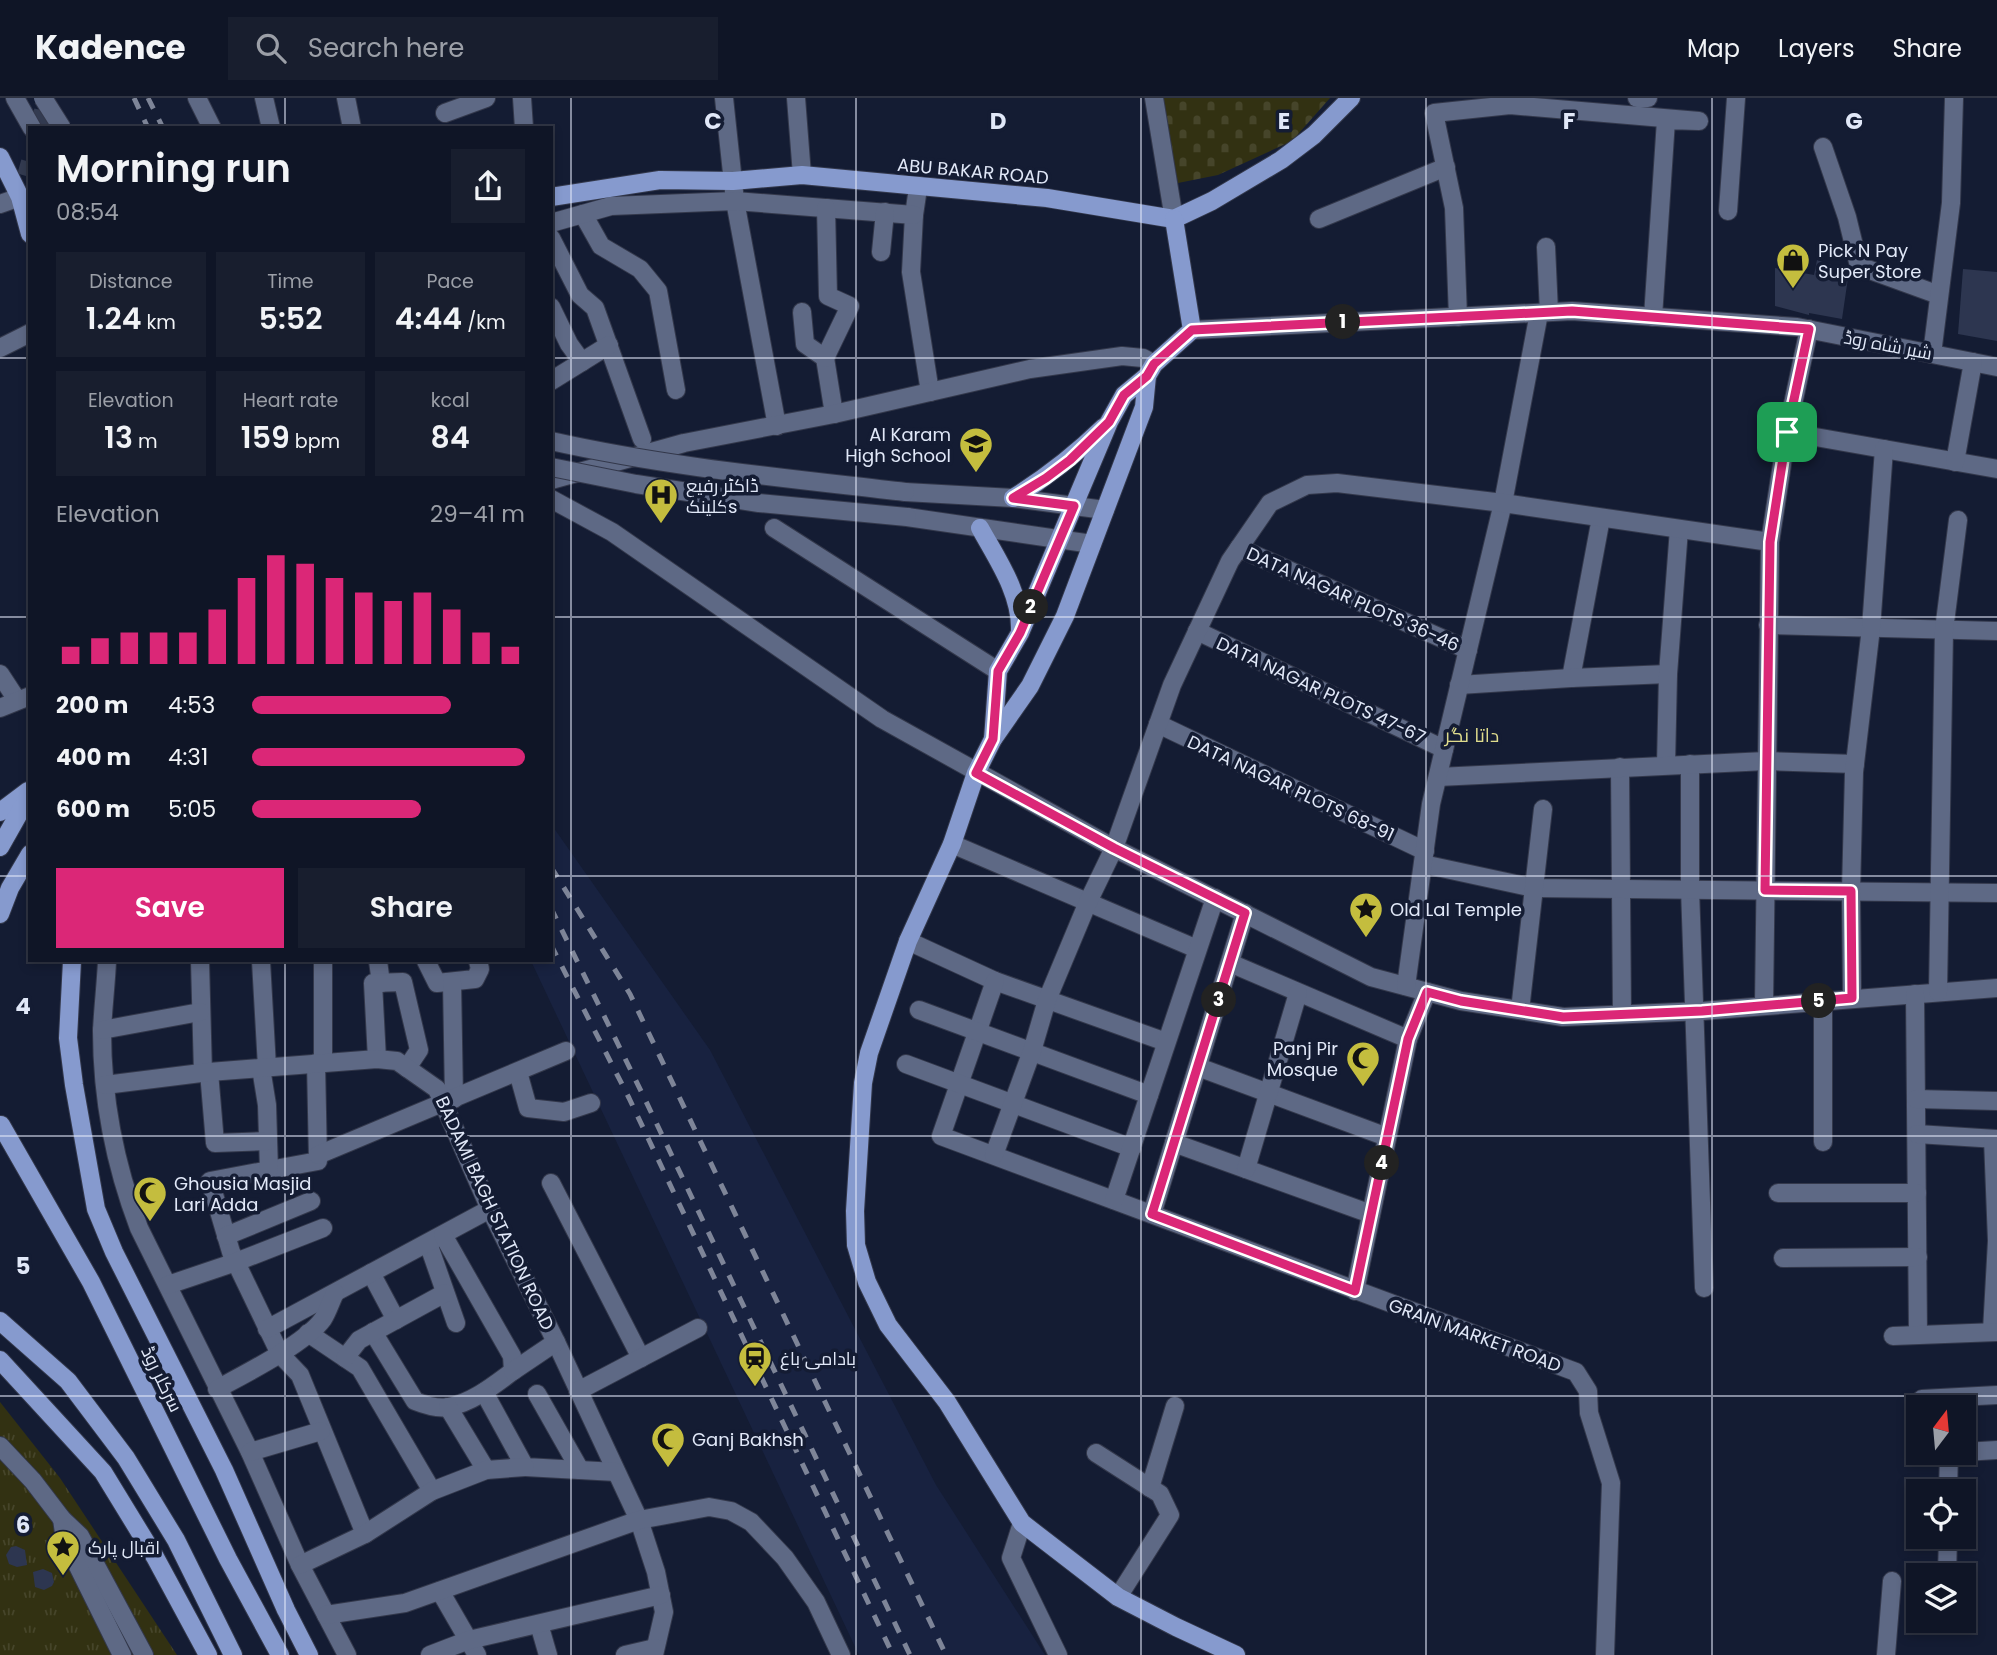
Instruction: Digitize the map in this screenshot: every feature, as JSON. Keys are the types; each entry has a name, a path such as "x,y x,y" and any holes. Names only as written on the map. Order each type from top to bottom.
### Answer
{"main road":[{"path":"993,739 998,671 1020,633 1109,422 1124,395 1192,330 1174,219 1212,201 1281,160 1314,135 1351,98"},
{"path":"0,157 25,202"},
{"name":"ABU BAKAR ROAD","path":"553,197 660,180 733,181 802,175 918,188 1047,198 1174,219"},
{"path":"26,176 25,202 28,221"},
{"path":"1150,370 1144,407 1065,616 1030,686 993,739 976,773 952,844 908,941 869,1053 863,1083 855,1211 856,1245 867,1283 888,1325 947,1402 1022,1523 1118,1597 1236,1655"},
{"path":"1013,498 1070,460 1109,422"},
{"path":"979,528 1005,574 1020,612 1020,633"},
{"path":"0,812 28,793"},
{"path":"0,847 28,796"},
{"path":"0,914 10,888 28,856"},
{"path":"72,962 68,1038 96,1209 114,1252 224,1470 286,1610 309,1655"},
{"path":"0,1123 0,1151"},
{"name":"سرکلر روڈ","path":"0,1123 91,1282 279,1655"},
{"path":"0,1321 68,1381 126,1458 176,1540 233,1655"},
{"path":"0,1360 103,1472 155,1557 208,1655"}],"street":[{"path":"15,98 31,126"},
{"path":"44,98 61,126"},
{"path":"197,98 211,126"},
{"path":"264,98 271,126"},
{"path":"346,98 352,126"},
{"path":"445,113 486,98"},
{"path":"522,98 524,126"},
{"path":"724,98 736,201 777,425"},
{"path":"796,98 802,175"},
{"path":"1136,98 1155,99 1174,219"},
{"path":"1637,98 1648,98"},
{"path":"1728,211 1736,98"},
{"path":"1931,354 1951,203 1954,98"},
{"path":"1458,317 1454,208 1434,113 1557,103 1616,106 1699,121 1665,120 1653,317"},
{"path":"1823,147 1847,217 1859,266 1939,295"},
{"path":"1319,219 1446,167"},
{"path":"918,188 911,272 930,393"},
{"path":"553,222 611,206 736,201 914,215"},
{"path":"0,204 25,202"},
{"path":"826,208 828,296 850,306 825,358 834,415"},
{"path":"881,252 885,212"},
{"path":"583,214 601,246 640,269 658,291 676,390"},
{"path":"553,242 580,295 595,308 642,439"},
{"path":"1406,986 1431,804 1503,503 1544,313 1546,247"},
{"path":"553,311 569,344 582,362"},
{"name":"شیر شاہ روڈ","path":"1192,330 1572,311 1809,329 1997,367"},
{"path":"802,312 805,344 825,358"},
{"path":"1764,1005 1770,542 1787,432 1809,329"},
{"path":"0,348 28,334"},
{"path":"553,379 609,345"},
{"path":"553,479 684,443 834,415 1030,369 1122,356 1143,358 1150,370"},
{"path":"1955,462 1973,362"},
{"path":"1787,432 1997,469"},
{"path":"553,441 598,452 729,472 905,492 1013,498 1105,510"},
{"path":"1852,998 1851,891 1855,764 1871,628 1884,449"},
{"path":"553,467 636,484 759,503 907,517 1092,544"},
{"path":"994,1155 1032,1051 1047,1000 1114,848 1172,685 1230,561 1270,503 1307,485 1337,483 1503,503 1770,542"},
{"path":"553,500 612,531 882,719 1114,848 1371,977 1461,1001 1563,1017 1997,988"},
{"path":"1571,678 1601,517"},
{"path":"1938,992 1944,630 1958,520"},
{"path":"774,528 998,671"},
{"path":"1666,765 1668,674 1679,529"},
{"name":"DATA NAGAR PLOTS 36-46","path":"1239,548 1468,650"},
{"path":"1768,625 1997,631"},
{"name":"DATA NAGAR PLOTS 47-67","path":"1197,631 1444,749"},
{"path":"0,674 23,698 0,708"},
{"path":"1460,685 1668,674"},
{"name":"DATA NAGAR PLOTS 68-91","path":"1158,724 1424,857 1534,888 1997,892"},
{"path":"1438,777 1766,761 1855,764"},
{"path":"1690,764 1690,890 1704,1288"},
{"path":"1620,767 1622,1014"},
{"path":"1520,1010 1543,809"},
{"path":"952,844 1197,949"},
{"path":"1114,1200 1215,898"},
{"path":"1152,1214 1245,913"},
{"path":"908,941 995,981 1166,1042"},
{"path":"107,962 102,1030 105,1085 114,1145 126,1193 139,1228 250,1452 300,1565 348,1655"},
{"path":"200,962 200,1012 215,1143 268,1141"},
{"path":"261,962 269,1170"},
{"path":"323,962 318,1161 210,1181 236,1262 280,1354 300,1376 365,1534"},
{"path":"378,962 380,983"},
{"path":"426,962 437,983 475,979 480,969 478,962"},
{"path":"1230,963 1408,1039"},
{"name":"GRAIN MARKET ROAD","path":"995,981 941,1136 1576,1372 1588,1391 1589,1413 1611,1483 1605,1655"},
{"path":"377,1059 373,983 403,982 419,1050 407,1068"},
{"path":"449,1101 452,982"},
{"path":"1355,1291 1408,1039 1427,992"},
{"path":"1246,1169 1298,993"},
{"path":"1914,994 1918,1335"},
{"path":"1823,1000 1823,1142"},
{"path":"919,1010 1149,1095"},
{"path":"102,1030 200,1012"},
{"path":"318,1155 566,1051"},
{"name":"BADAMI BAGH STATION ROAD","path":"105,1085 264,1067 377,1059 397,1061 437,1089 449,1101 491,1209 639,1521 656,1572 664,1612 654,1652"},
{"path":"906,1064 1132,1148"},
{"path":"1198,1067 1387,1137"},
{"path":"517,1072 528,1108 564,1112 591,1103"},
{"path":"1916,1099 1997,1101"},
{"path":"1893,1336 1994,1331 1997,1241 1995,1139 1917,1134"},
{"path":"1174,1143 1371,1214"},
{"path":"551,1183 640,1358"},
{"path":"1778,1193 1917,1193"},
{"path":"226,1236 311,1201"},
{"path":"267,1329 491,1209"},
{"path":"168,1285 323,1228"},
{"path":"435,1239 445,1293 456,1323"},
{"path":"435,1239 512,1356 513,1371"},
{"path":"1783,1258 1918,1257"},
{"path":"371,1273 396,1320"},
{"path":"218,1389 280,1354 308,1333 323,1319 335,1293"},
{"path":"345,1358 359,1340 445,1293"},
{"path":"578,1391 698,1328"},
{"path":"373,1332 415,1402 430,1407 448,1407 484,1392 556,1342"},
{"path":"308,1333 360,1368 432,1490"},
{"path":"484,1392 525,1467"},
{"path":"537,1394 580,1470"},
{"path":"1976,1396 1997,1395"},
{"path":"1150,1488 1175,1406"},
{"path":"448,1407 486,1470"},
{"path":"250,1452 321,1431"},
{"path":"0,1446 33,1481 62,1520 80,1535 144,1655"},
{"path":"1976,1451 1997,1450"},
{"path":"1096,1453 1160,1494 1170,1514 1118,1597"},
{"path":"300,1565 365,1534 432,1490 486,1470 525,1467 616,1472"},
{"path":"326,1615 405,1603 639,1521 709,1507 731,1511 751,1522 785,1558 816,1602 841,1655"},
{"path":"62,1520 65,1540 122,1655"},
{"path":"1022,1523 1011,1558 1058,1655"},
{"path":"1886,1655 1892,1581"},
{"path":"440,1591 473,1648"},
{"path":"430,1655 473,1648 538,1624 661,1595"},
{"path":"538,1624 548,1655"},
{"path":"625,1655 654,1652"}],"shaded area":[{"path":"553,827 710,1050 936,1485 1045,1655 859,1655 531,962 553,962"}],"green space":[{"path":"1161,98 1330,98 1292,141 1218,175 1178,183"},
{"name":"اقبال پارک","path":"0,1402 60,1478 177,1655 0,1655"}],"building":[{"path":"1817,260 1849,271 1842,319 1809,315 1775,306 1775,268 1814,275"},
{"path":"1963,269 1997,272 1997,341 1958,334"},
{"path":"11,1547 25,1550 27,1565 17,1567 9,1564 6,1555"},
{"path":"43,1569 52,1573 54,1582 44,1590 35,1587 33,1572"}],"tunnel":[{"path":"39,126 46,98"},
{"path":"26,176 28,169"}],"railway":[{"path":"134,98 147,126"},
{"path":"148,98 162,126"},
{"path":"553,870 630,994 946,1655"},
{"path":"553,912 910,1655"},
{"path":"553,949 629,1098 893,1655"}],"place":[{"name":"Pick N Pay Super Store","path":"1793,290"},
{"name":"Al Karam High School","path":"976,474"},
{"name":"ڈاکٹر رفیع کلینکs","path":"661,525"},
{"name":"Old Lal Temple","path":"1366,939"},
{"name":"Panj Pir Mosque","path":"1363,1088"},
{"name":"Ghousia Masjid Lari Adda","path":"150,1223"},
{"name":"بادامی باغ","path":"755,1388"},
{"name":"Ganj Bakhsh","path":"668,1469"},
{"name":"اقبال پارک","path":"63,1577"}],"district":[{"name":"داتا نگر","path":"1472,735"}],"route":[{"path":"1572,311 1809,329 1787,432 1770,542 1765,890 1851,891 1852,998 1702,1011 1563,1017 1461,1001 1427,992 1408,1039 1355,1291 1152,1214 1245,913 1114,848 976,773 993,739 998,671 1020,633 1074,506 1013,498 1070,460 1109,422 1124,395 1147,376 1154,364 1173,345 1192,330 1572,311"}]}
